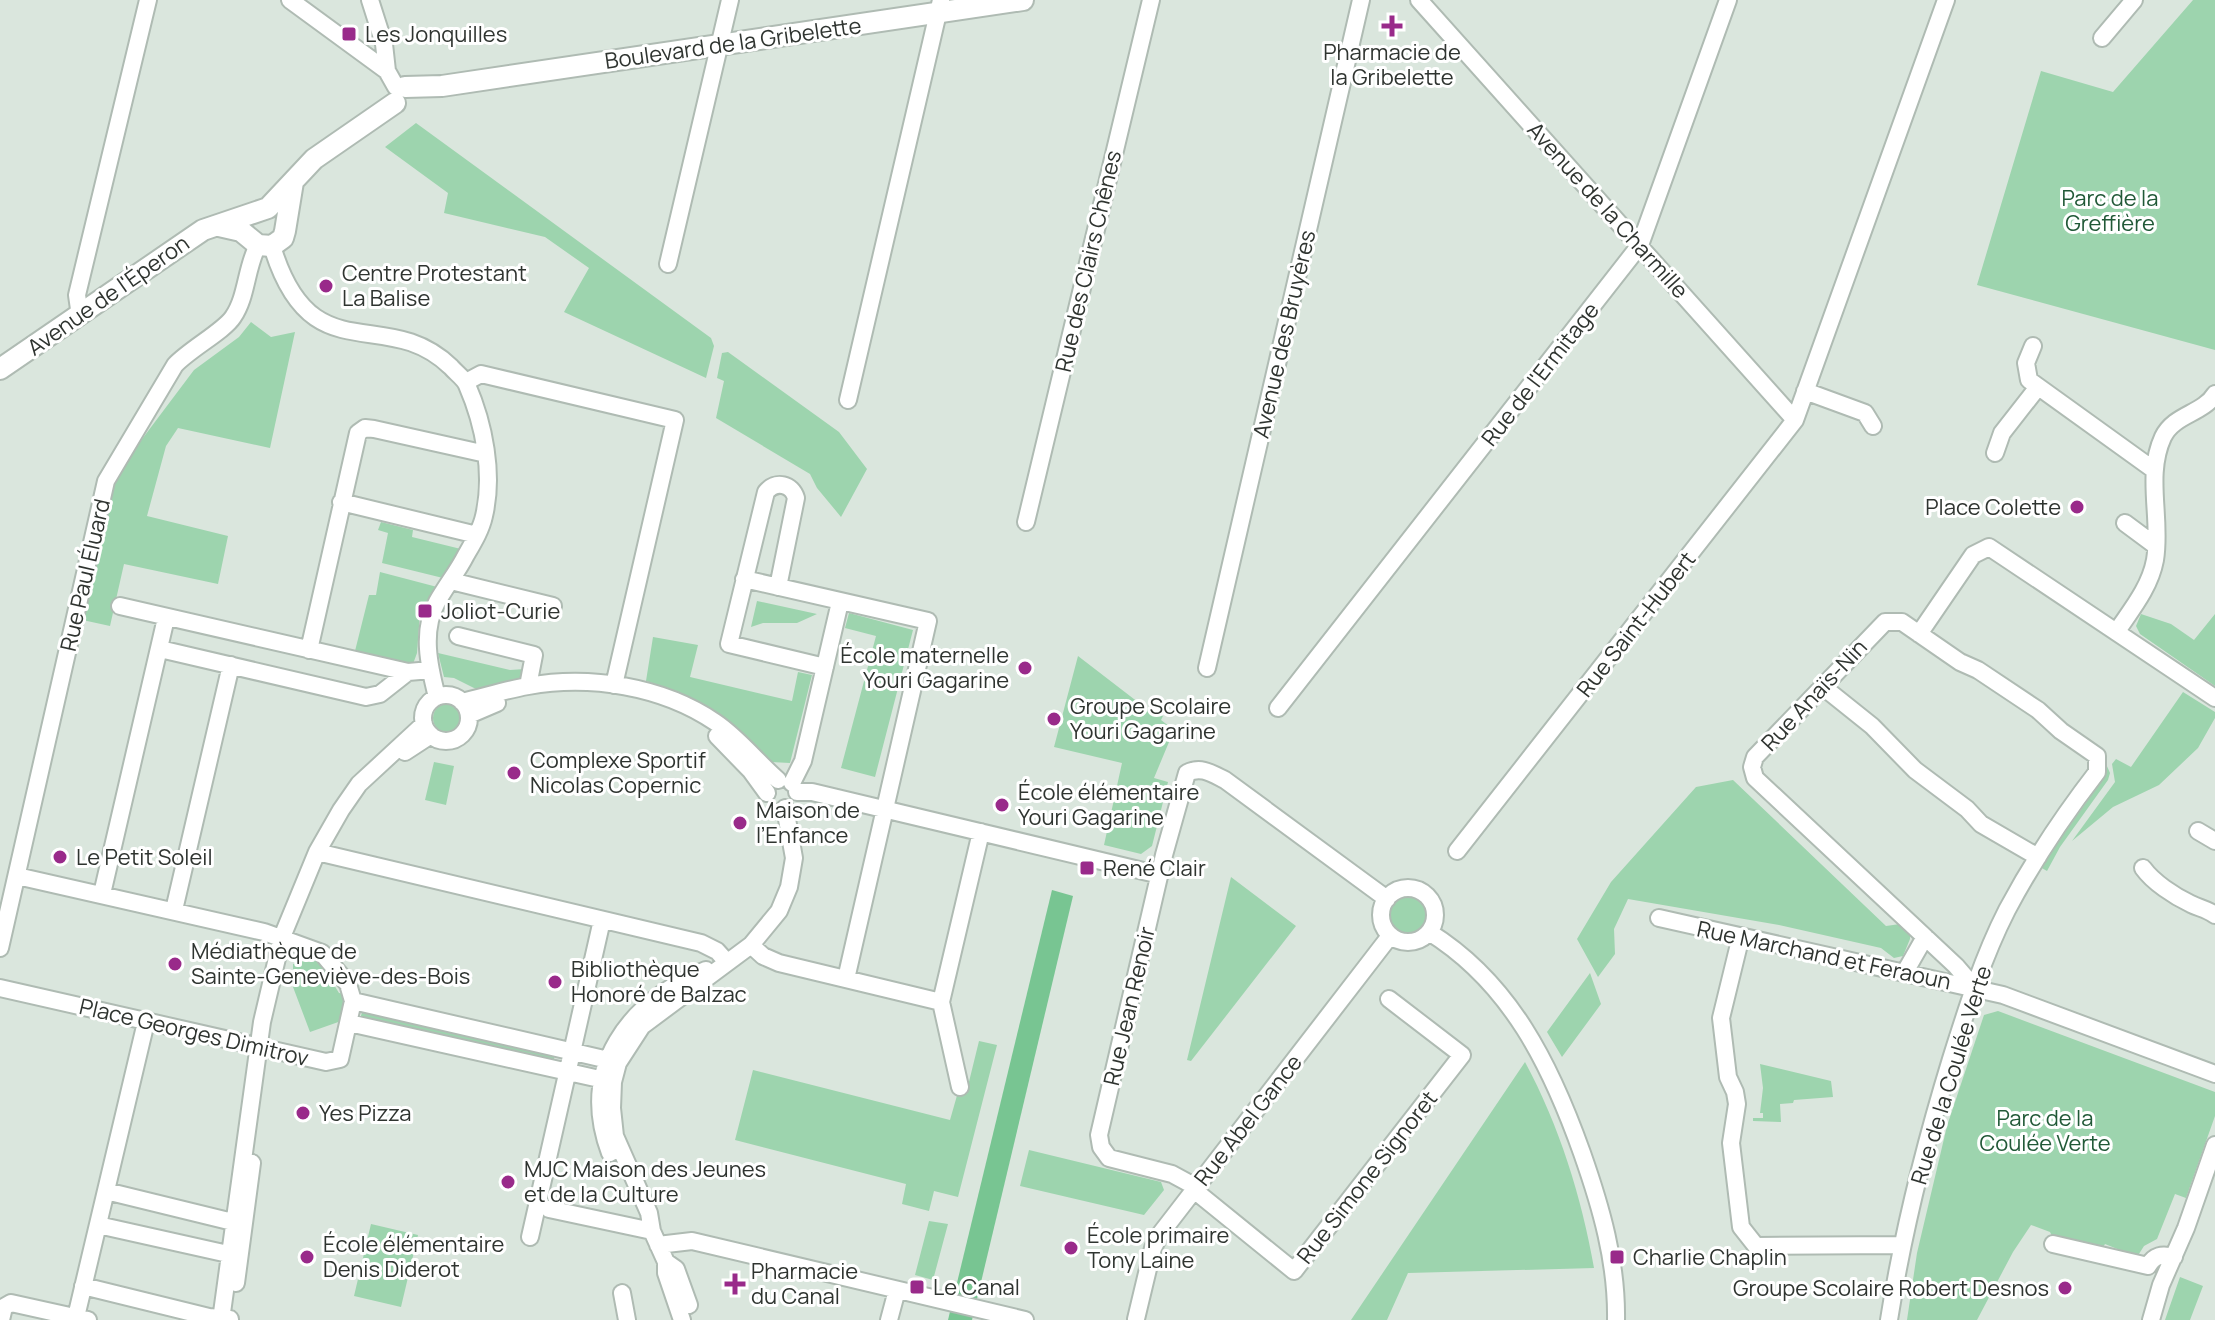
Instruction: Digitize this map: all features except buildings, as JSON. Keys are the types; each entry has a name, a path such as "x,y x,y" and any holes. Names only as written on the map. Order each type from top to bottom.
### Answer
{"main road":[{"name":"Boulevard de la Gribelette","path":"399,90 720,45 939,6 1023,0"},
{"name":"Avenue de l'Éperon","path":"0,369 189,238 203,230 259,212 314,159 399,90"},
{"path":"219,226 241,231 260,243 283,238 293,182"},
{"path":"260,243 246,226 259,212 279,214 285,225"}],"street":[{"path":"80,316 77,295 148,0"},
{"path":"290,0 399,90"},
{"path":"370,0 399,90"},
{"path":"668,264 730,0"},
{"name":"Rue des Clairs Chênes","path":"1026,522 1151,0"},
{"name":"Avenue des Bruyères","path":"1207,668 1361,0"},
{"name":"Avenue de la Charmille","path":"1419,0 1795,420"},
{"name":"Rue de l'Ermitage","path":"1278,708 1640,245 1728,0"},
{"name":"Rue Saint-Hubert","path":"1457,851 1795,420 1946,0"},
{"path":"2102,38 2134,0"},
{"path":"848,400 939,6"},
{"path":"260,243 290,291 311,315 326,324 353,334 392,339 425,349 474,378 675,420 614,685"},
{"name":"Rue Paul Éluard","path":"0,948 2,926 17,876 106,481 175,365 190,349 230,321 236,313 250,260 260,243"},
{"path":"2033,346 2026,363 2029,380 2154,470"},
{"path":"437,697 427,645 430,620 436,603 477,535 484,517 486,454 474,378"},
{"path":"1995,453 2002,433 2038,387"},
{"path":"1805,391 1865,413 1873,426"},
{"path":"2117,631 2152,573 2156,546 2154,470 2159,450 2169,427 2210,402 2215,394"},
{"path":"309,650 358,433 365,428 486,454"},
{"path":"778,587 796,498 794,490 788,486 771,486 766,492 729,644 825,667"},
{"path":"341,502 477,535"},
{"path":"2125,523 2156,546"},
{"path":"1919,634 1973,555 1989,547 2215,698"},
{"path":"744,579 928,621 846,979"},
{"path":"451,581 553,606"},
{"path":"466,708 528,686 584,682 663,696 699,712 733,735 784,787 795,801 785,808 773,805 784,787 803,761 840,602"},
{"path":"120,606 408,672 431,670"},
{"path":"102,894 166,618"},
{"name":"Rue Anaïs-Nin","path":"1974,987 1755,778 1752,767 1755,757 1885,622 1902,622 2038,710 2061,731 2097,756 2098,762"},
{"path":"458,636 534,655 528,686"},
{"path":"160,649 366,697 380,694 408,672"},
{"path":"174,910 231,665"},
{"path":"1822,686 1872,726 1915,770 1981,824 2038,857"},
{"path":"466,708 466,729 456,739 443,741 428,730 424,711 437,697 451,696 466,708 551,692 611,694 640,700 659,705 711,731 746,764 784,787 1160,875"},
{"path":"83,1286 226,1319 239,1224 238,1182 247,1172 258,1047 267,992 282,937 336,817 359,784 428,730"},
{"name":"Rue de la Coulée Verte","path":"1889,1320 1901,1245 1936,1109 1974,987 2006,913 2043,846 2097,772 2098,762"},
{"name":"Rue Jean Renoir","path":"1195,1189 1172,1174 1109,1158 1101,1147 1099,1135 1187,773 1196,769 1205,770 1225,780 1387,899"},
{"path":"682,1320 666,1273 666,1262 655,1238 636,1211 604,1138 601,1109 613,1061 631,1039 652,1016 751,945 779,911 789,887 794,846 785,808"},
{"path":"2198,831 2215,841"},
{"path":"960,1087 941,1002 981,832"},
{"path":"321,853 701,943 717,951 726,961"},
{"path":"2143,868 2150,877 2192,904 2212,906"},
{"path":"17,876 282,937 322,953 348,984 353,1001 613,1061"},
{"path":"1400,889 1424,893 1434,907 1434,925 1429,932 1423,938 1406,942 1390,936 1382,922 1383,906 1387,899 1400,889"},
{"name":"Rue Marchand et Feraoun","path":"1659,918 2003,995 2215,1074"},
{"path":"530,1237 602,920"},
{"path":"1429,932 1489,981 1509,1004 1542,1054 1598,1197 1611,1255 1616,1320"},
{"name":"Rue Abel Gance","path":"1138,1320 1153,1248 1161,1233 1390,936"},
{"path":"1741,936 1721,1018 1728,1077 1737,1104 1731,1143 1741,1227 1756,1246 1901,1245"},
{"path":"1905,972 1925,937"},
{"path":"751,945 763,956 779,963 941,1002"},
{"name":"Place Georges Dimitrov","path":"0,988 326,1062 340,1059 353,1001"},
{"name":"Rue Simone Signoret","path":"1195,1189 1294,1271 1462,1055 1389,999"},
{"path":"1,1320 4,1307 11,1303 82,1318 83,1286 146,1022"},
{"path":"349,1023 608,1081"},
{"path":"2151,1320 2161,1285 2209,1183 2215,1145"},
{"path":"106,1191 239,1224"},
{"path":"549,1209 655,1238 702,1243 1025,1320"},
{"path":"98,1225 234,1256"},
{"path":"666,1262 702,1243"},
{"path":"2053,1244 2148,1266"},
{"path":"2148,1266 2158,1256 2174,1257"},
{"path":"666,1262 676,1269 692,1320"},
{"path":"2148,1266 2153,1281 2161,1285"},
{"path":"889,1320 897,1290"},
{"path":"622,1293 627,1320"},
{"path":"1122,1320 1138,1320"}],"green space":[{"name":"Parc de la Greffière","path":"2193,0 2215,0 2215,350 1977,285 2041,71 2113,92"},
{"path":"416,123 711,338 714,346 706,378 564,312 589,268 545,237 444,213 448,193 385,147"},
{"path":"251,322 271,337 295,332 270,448 178,428 166,446 147,516 228,536 218,584 124,564 110,626 78,619 109,483 194,370 239,337"},
{"path":"728,352 839,432 867,469 841,517 817,488 810,474 716,418 724,381 717,378 722,353"},
{"path":"381,522 413,530 412,537 465,550 447,579 382,563 388,533 378,530"},
{"path":"380,572 441,588 420,613 417,653 413,664 355,651 369,595 376,595"},
{"path":"757,601 817,614 797,623 763,623 751,627"},
{"path":"849,613 913,630 875,777 841,768 876,636 845,628"},
{"path":"2141,614 2171,624 2194,640 2215,614 2215,686 2140,634 2136,626"},
{"path":"653,637 698,645 690,677 792,701 798,672 812,675 790,763 771,762 744,735 714,712 646,681"},
{"path":"438,653 510,670 525,669 526,677 476,689 454,678 444,677"},
{"path":"1078,656 1143,706 1163,716 1161,720 1174,730 1154,778 1168,782 1152,846 1141,854 1104,845 1122,763 1054,747"},
{"path":"2183,692 2215,712 2215,718 2198,748 2159,785 2113,807 2072,841 2115,782 2112,764 2116,759 2131,767"},
{"path":"448,703 459,707 463,718 459,729 448,733 437,729 433,718 437,707"},
{"path":"434,762 454,766 446,805 425,800"},
{"path":"2106,764 2110,773 2108,780 2060,847 2047,871 2040,867 2102,780"},
{"path":"1733,780 1886,926 1900,924 1910,935 1903,956 1894,958 1881,948 1779,925 1628,899 1614,929 1615,954 1598,977 1577,939 1611,882 1696,787"},
{"path":"1231,877 1296,926 1191,1061 1187,1060"},
{"path":"1409,895 1424,901 1430,916 1424,931 1409,937 1394,931 1388,916 1394,901"},
{"path":"315,958 327,966 326,972 339,993 346,994 344,1020 310,1032 293,987 293,964"},
{"path":"1590,973 1601,1004 1562,1057 1547,1032"},
{"path":"363,1009 555,1054 553,1064 360,1019"},
{"name":"Parc de la Coulée Verte","path":"1998,1011 2215,1092 2215,1116 2186,1198 2175,1194 2157,1239 2144,1246 2137,1257 2105,1244 2100,1252 2054,1240 2050,1232 2031,1225 1977,1320 1907,1320 1917,1253 1947,1126 1984,1015"},
{"path":"979,1041 997,1045 958,1197 934,1191 929,1211 902,1204 906,1184 735,1140 753,1070 950,1120 958,1092 966,1094"},
{"path":"1525,1062 1568,1162 1594,1268 1408,1273 1387,1320 1351,1320"},
{"path":"1760,1064 1831,1081 1833,1097 1780,1104 1781,1122 1753,1121 1753,1118 1763,1118 1763,1113 1760,1113 1763,1088"},
{"path":"1029,1150 1161,1182 1164,1190 1144,1215 1020,1186"},
{"path":"929,1221 948,1224 933,1280 915,1275"},
{"path":"371,1224 418,1235 401,1307 354,1296"},
{"path":"2180,1277 2203,1286 2190,1320 2165,1320"}],"shaded area":[{"path":"1052,890 1073,896 972,1320 948,1320"}],"place":[{"name":"Pharmacie de la Gribelette","path":"1392,26"},
{"name":"Les Jonquilles","path":"349,34"},
{"name":"Centre Protestant La Balise","path":"326,286"},
{"name":"Place Colette","path":"2077,507"},
{"name":"Joliot-Curie","path":"425,611"},
{"name":"École maternelle Youri Gagarine","path":"1025,668"},
{"name":"Groupe Scolaire Youri Gagarine","path":"1054,719"},
{"name":"Complexe Sportif Nicolas Copernic","path":"514,773"},
{"name":"École élémentaire Youri Gagarine","path":"1002,805"},
{"name":"Maison de l’Enfance","path":"740,823"},
{"name":"Le Petit Soleil","path":"60,857"},
{"name":"René Clair","path":"1087,868"},
{"name":"Médiathèque de Sainte-Geneviève-des-Bois","path":"175,964"},
{"name":"Bibliothèque Honoré de Balzac","path":"555,982"},
{"name":"Yes Pizza","path":"303,1113"},
{"name":"MJC Maison des Jeunes et de la Culture","path":"508,1182"},
{"name":"École primaire Tony Laine","path":"1071,1248"},
{"name":"École élémentaire Denis Diderot","path":"307,1257"},
{"name":"Charlie Chaplin","path":"1617,1257"},
{"name":"Pharmacie du Canal","path":"735,1284"},
{"name":"Le Canal","path":"917,1287"},
{"name":"Groupe Scolaire Robert Desnos","path":"2065,1288"}]}
